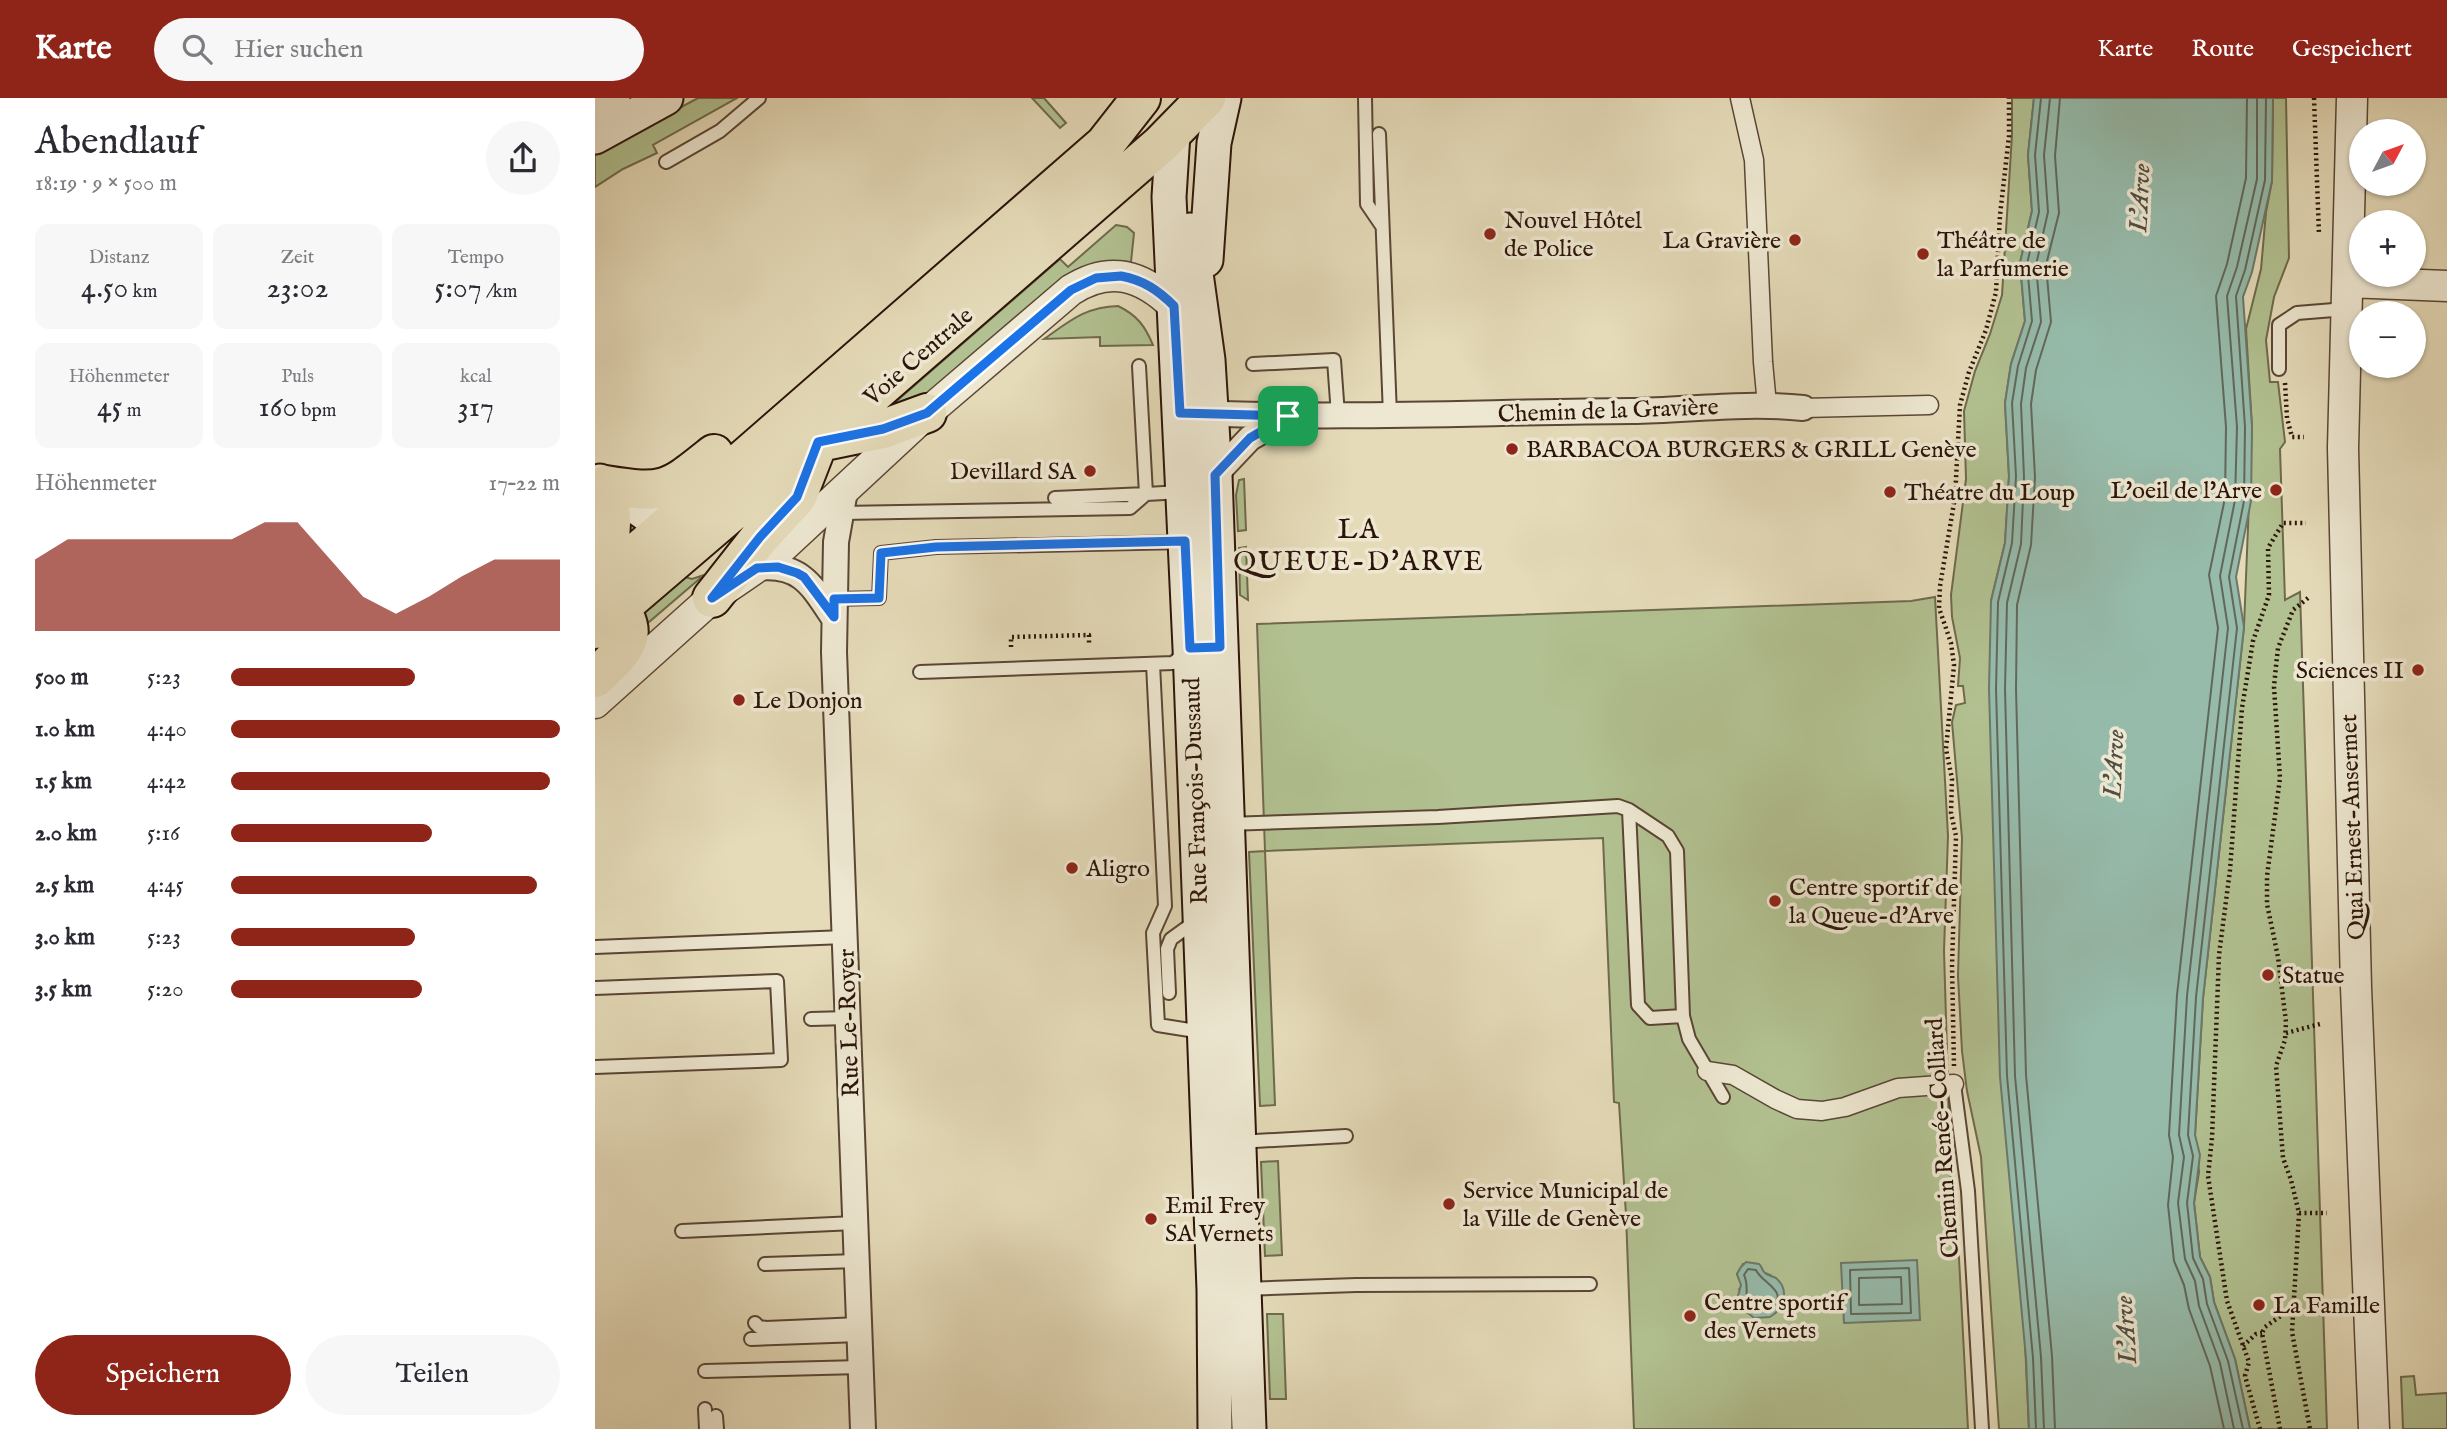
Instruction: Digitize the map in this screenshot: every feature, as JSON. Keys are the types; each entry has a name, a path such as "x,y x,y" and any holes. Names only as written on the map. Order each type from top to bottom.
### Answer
{"main road":[{"path":"595,107 613,98"},
{"path":"595,137 666,98"},
{"name":"Voie Centrale","path":"682,533 828,387 1105,144 1141,98"},
{"name":"Voie Centrale","path":"601,584 775,475 818,442 1206,98"},
{"name":"Rue François-Dussaud","path":"1179,305 1224,98"},
{"path":"1105,144 1170,132"},
{"name":"Rue François-Dussaud","path":"1170,132 1184,180 1179,305 1208,360 1195,413 1183,491 1185,541 1205,647 1227,824 1223,1143 1229,1290 1249,1429"},
{"path":"600,481 645,491 677,484 721,449 828,387"},
{"path":"712,598 760,537 797,497 818,442 883,429 927,413"},
{"name":"Rue François-Dussaud","path":"1195,413 1215,475 1205,647 1200,919 1204,1032 1223,1143"},
{"path":"600,481 682,533"},
{"path":"595,678 621,653 628,640 628,622 601,584 611,519 600,481"},
{"name":"Rue François-Dussaud","path":"1215,1429 1229,1290"}],"street":[{"path":"1739,98 1754,160 1767,405"},
{"name":"Quai Ernest-Ansermet","path":"2352,98 2343,448 2357,1000 2374,1429"},
{"path":"595,703 712,598 757,568 843,502 927,413 1043,312 1085,282 1096,278 1121,276 1143,282 1179,305"},
{"path":"2347,295 2447,286"},
{"name":"Chemin de la Gravière","path":"1195,413 1390,415 1767,405 1803,408 1929,405"},
{"name":"Chemin de la Gravière","path":"1215,475 1250,438 1288,416"},
{"name":"Rue Le-Royer","path":"843,502 836,542 834,608 863,1429"},
{"path":"757,568 778,567 797,573 834,608"},
{"path":"1707,1070 1733,1075 1775,1100 1797,1109 1822,1111 1845,1107 1898,1088 1954,1084"}],"lane":[{"path":"595,121 639,98"},
{"path":"666,162 720,131 759,98"},
{"path":"1365,98 1367,204 1383,226"},
{"path":"1379,134 1390,415"},
{"path":"2279,369 2279,325 2297,313 2347,295"},
{"path":"1253,364 1334,360 1338,415"},
{"path":"1139,366 1146,494"},
{"path":"1055,498 1183,491"},
{"path":"843,502 1130,508 1146,494"},
{"path":"834,608 879,598 881,553 936,547 1185,541"},
{"path":"920,672 1173,663 1205,647"},
{"path":"1153,664 1165,906 1153,933 1158,1026 1204,1032"},
{"path":"1227,824 1438,817 1618,806 1629,810 1668,836 1678,851 1683,1016 1689,1039 1723,1097"},
{"path":"1629,810 1638,1005 1650,1018 1683,1016"},
{"path":"1169,993 1167,949 1171,939 1200,919"},
{"path":"595,947 845,937"},
{"path":"595,988 777,981 781,1060 595,1068"},
{"path":"811,1019 848,1018"},
{"name":"Chemin Renée-Colliard","path":"1954,1084 1968,1191 1982,1429"},
{"path":"1223,1143 1346,1136"},
{"path":"682,1231 855,1223"},
{"path":"765,1264 857,1261"},
{"path":"1229,1290 1356,1285 1590,1284"},
{"path":"755,1323 765,1328 860,1329"},
{"path":"751,1339 860,1329"},
{"path":"705,1371 861,1367"},
{"path":"706,1429 713,1418"}],"path":[{"name":"Chemin Renée-Colliard","path":"1954,1084 1952,966 1956,836 1951,813 1952,779 1946,749 1954,665 1951,643 1939,608 1940,586 1955,498 1960,405 1996,292 2000,215 2009,136 2009,98"},
{"path":"2314,98 2319,235"},
{"path":"2279,369 2287,388 2287,418 2292,438 2304,437"},
{"path":"2260,1429 2245,1376 2249,1362 2227,1301 2207,1176 2212,1138 2219,955 2230,870 2242,708 2253,641 2269,595 2268,548 2283,523 2306,523"},
{"path":"2308,598 2293,610 2278,648 2274,687 2280,778 2267,876 2267,904 2281,976 2286,1033 2276,1066 2283,1158 2299,1213 2291,1332 2310,1429"},
{"path":"1011,647 1011,637 1089,635 1089,644"},
{"path":"2286,1033 2319,1024"},
{"path":"2299,1213 2327,1213"},
{"path":"2243,1346 2293,1308"},
{"path":"2262,1332 2280,1429"}],"shaded area":[{"path":"698,98 737,98 653,145 657,153 623,169 595,187 595,153"},
{"path":"1032,98 1044,98 1066,123 1060,128"},
{"path":"2012,98 2034,98 2028,155 2032,211 2020,263 2025,321 2011,364 2005,403 2009,476 2005,543 1991,601 2029,1429 1999,1429 1981,1157 1967,1091 1962,1051 1958,976 1962,838 1952,722 1956,705 1965,703 1963,686 1958,686 1960,658 1952,617 1951,595 1966,479 1964,411 2002,295"},
{"path":"2273,98 2286,98 2289,258 2274,297 2266,340 2270,382 2278,382 2285,442 2280,449 2285,600 2300,592 2327,1429 2250,1429 2235,1359 2214,1302 2210,1277 2200,1257 2194,1203 2199,1172 2195,1135 2203,998 2244,627 2252,427 2246,329 2261,269 2266,212 2272,181"},
{"path":"1116,225 1127,227 1134,233 1131,262 1112,261 930,395 884,412 1060,259 1068,267"},
{"path":"1118,306 1140,322 1153,345 1100,346 1100,337 1044,339 1087,312"},
{"path":"1244,479 1246,530 1238,531 1236,495 1239,480"},
{"path":"1246,547 1248,600 1240,595 1239,548"},
{"path":"678,575 692,579 704,575 642,628 639,609"},
{"name":"Centre sportif de la Queue-d'Arve","path":"1935,597 1948,836 1944,951 1951,1185 1956,1201 1968,1429 1634,1429 1626,1215 1619,1103 1614,1102 1603,838 1265,851 1257,624 1911,601","holes":["1743,1264 1770,1275 1740,1288 1742,1285 1737,1274"]},
{"path":"1265,851 1275,1105 1260,1106 1249,852"},
{"path":"1278,1161 1282,1255 1265,1256 1261,1162"},
{"path":"1267,1314 1283,1314 1286,1399 1270,1399"},
{"path":"2414,1376 2416,1395 2447,1393 2447,1429 2403,1429 2401,1377"}],"water":[{"name":"L'Arve","path":"2034,98 2273,98 2272,181 2252,272 2243,297 2252,427 2251,501 2236,577 2244,627 2203,998 2195,1135 2200,1155 2194,1203 2200,1257 2210,1277 2214,1302 2235,1359 2250,1429 2029,1429 2026,1358 2000,1077 1989,689 1991,601 2005,543 2009,476 2005,403 2011,364 2025,321 2020,263 2032,211 2028,155"},
{"path":"1917,1260 1920,1320 1844,1323 1841,1263"},
{"path":"1746,1262 1759,1264 1764,1272 1776,1278 1783,1288 1782,1304 1770,1317 1754,1318 1741,1307 1738,1296 1741,1285 1737,1274"}],"place":[{"name":"Nouvel Hôtel de Police","path":"1490,234"},
{"name":"La Gravière","path":"1795,240"},
{"name":"Théâtre de la Parfumerie","path":"1923,254"},
{"name":"BARBACOA BURGERS & GRILL Genève","path":"1512,449"},
{"name":"Devillard SA","path":"1090,471"},
{"name":"L'oeil de l'Arve","path":"2276,490"},
{"name":"Théatre du Loup","path":"1890,492"},
{"name":"Sciences II","path":"2418,670"},
{"name":"Le Donjon","path":"739,700"},
{"name":"Aligro","path":"1072,868"},
{"name":"Centre sportif de la Queue-d'Arve","path":"1775,901"},
{"name":"Statue","path":"2268,975"},
{"name":"Service Municipal de la Ville de Genève","path":"1449,1204"},
{"name":"Emil Frey SA Vernets","path":"1151,1219"},
{"name":"La Famille","path":"2259,1305"},
{"name":"Centre sportif des Vernets","path":"1690,1316"}],"district":[{"name":"LA QUEUE-D'ARVE","path":"1359,544"}],"route":[{"path":"1096,278 1133,278 1151,286 1174,306 1180,413 1288,416 1240,446 1215,475 1220,647 1190,648 1185,541 936,547 881,553 879,598 834,599 834,617 804,577 778,567 757,568 712,598 760,537 797,497 818,442 883,429 927,413 1043,312 1071,290 1096,278"}]}
